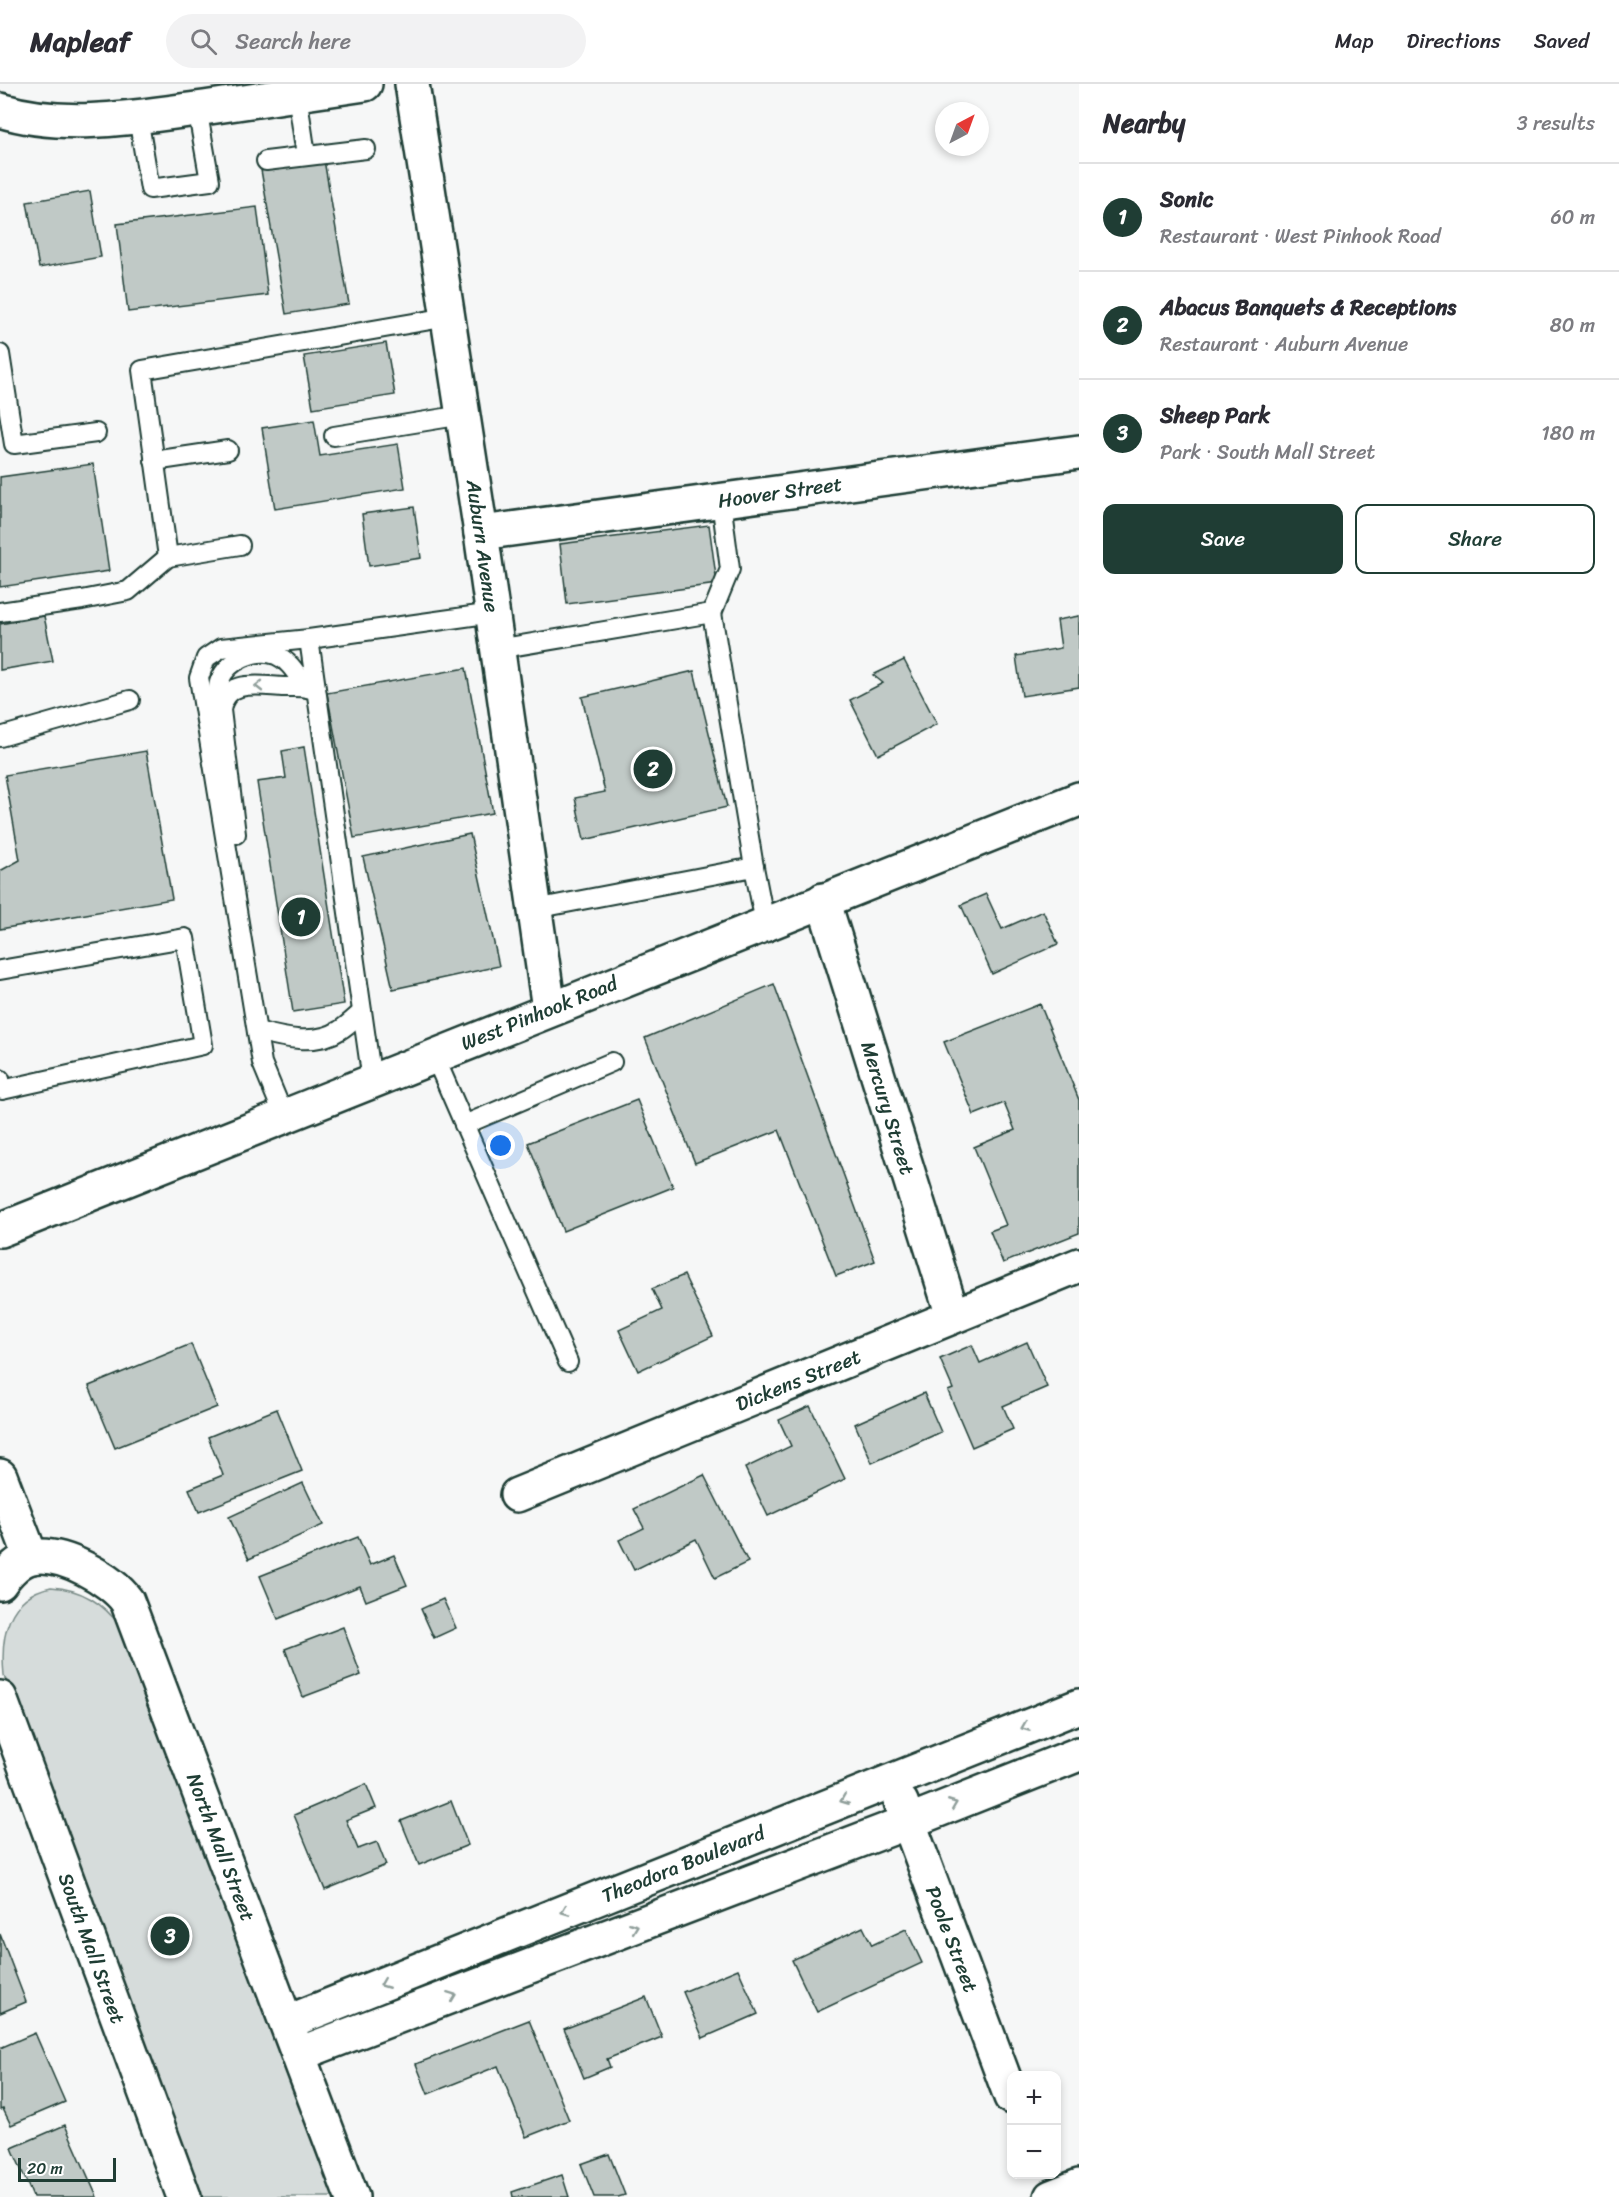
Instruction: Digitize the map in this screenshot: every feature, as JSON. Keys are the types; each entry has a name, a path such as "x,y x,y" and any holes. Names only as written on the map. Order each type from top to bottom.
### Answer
{"street":[{"path":"8,116 52,121 138,117 365,84"},
{"name":"Auburn Avenue","path":"412,84 493,613 549,1009"},
{"name":"Hoover Street","path":"481,533 1079,452"},
{"name":"West Pinhook Road","path":"0,1230 1079,799"},
{"name":"Mercury Street","path":"823,900 953,1316"},
{"name":"Dickens Street","path":"518,1495 1079,1265"},
{"path":"0,1476 31,1557 10,1569 0,1583"},
{"name":"North Mall Street","path":"31,1557 56,1558 71,1563 111,1584 127,1601 288,2022 352,2197"},
{"name":"South Mall Street","path":"0,1698 184,2197"},
{"name":"Theodora Boulevard","path":"288,2022 1079,1706"},
{"name":"Theodora Boulevard","path":"299,2054 908,1822 1079,1754"},
{"name":"Poole Street","path":"893,1780 1007,2086"},
{"path":"1042,2179 1050,2197 1079,2186"}],"lane":[{"path":"297,94 306,155"},
{"path":"138,117 150,189 210,181 197,108"},
{"path":"266,161 366,149"},
{"path":"168,557 142,370 448,317"},
{"path":"0,354 14,444 96,432"},
{"path":"334,436 463,415"},
{"path":"154,461 228,450"},
{"path":"721,501 730,569 712,613 765,923"},
{"path":"0,612 129,591 168,557 240,545"},
{"path":"284,1116 262,1063 240,934 199,678 206,658 221,648 309,639 493,613"},
{"path":"498,650 712,613"},
{"path":"309,639 311,689 372,1080"},
{"path":"240,934 244,899 218,694 219,681 237,660 260,654 275,655 287,662 311,689"},
{"path":"221,710 222,699 239,687 254,685 311,689"},
{"path":"0,737 130,700"},
{"path":"535,909 754,867"},
{"path":"0,970 185,938 203,1045 2,1090 0,1079"},
{"path":"257,1031 288,1039 312,1039 339,1031 362,1012"},
{"path":"434,1055 568,1362"},
{"path":"464,1125 612,1062"}],"shaded area":[{"path":"51,1587 82,1594 91,1599 107,1611 121,1627 335,2197 199,2197 4,1675 4,1646 10,1620 25,1599"}],"building":[{"path":"324,160 349,304 286,314 261,170"},
{"path":"90,191 101,257 39,268 27,202"},
{"path":"257,207 268,295 128,312 117,224"},
{"path":"386,343 395,395 313,408 304,356"},
{"path":"314,420 320,456 398,444 405,488 275,509 262,428"},
{"path":"93,464 109,571 0,587 0,477"},
{"path":"414,507 421,558 369,566 362,514"},
{"path":"709,525 717,584 567,604 560,544"},
{"path":"44,616 53,661 0,670 0,624"},
{"path":"1079,616 1079,687 1022,696 1016,656 1061,648 1057,620"},
{"path":"904,660 937,724 878,755 850,700 883,683 873,675"},
{"path":"466,668 493,813 354,838 327,693"},
{"path":"694,671 727,807 584,840 575,798 605,792 582,697"},
{"path":"304,747 344,1004 293,1012 257,782 286,778 282,751"},
{"path":"146,751 172,899 0,929 0,871 20,860 5,775"},
{"path":"470,834 499,966 393,989 363,857"},
{"path":"986,894 1002,929 1043,911 1058,944 992,974 961,905"},
{"path":"774,984 875,1261 836,1276 779,1130 695,1163 645,1038"},
{"path":"1040,1004 1079,1100 1079,1233 1003,1263 990,1231 1006,1225 974,1147 1015,1130 1004,1103 974,1115 944,1042"},
{"path":"637,1100 673,1187 563,1231 528,1143"},
{"path":"684,1275 713,1336 638,1371 619,1330 662,1310 652,1289"},
{"path":"1027,1342 1047,1387 1003,1406 1013,1429 972,1447 948,1391 953,1389 940,1359 972,1345 980,1363"},
{"path":"191,1344 217,1407 115,1448 89,1386"},
{"path":"924,1393 941,1432 872,1463 855,1424"},
{"path":"810,1406 845,1479 768,1516 745,1468 791,1446 779,1420"},
{"path":"277,1409 302,1471 199,1512 189,1489 223,1475 208,1437"},
{"path":"704,1475 748,1562 715,1578 696,1539 634,1570 619,1540 644,1528 634,1509"},
{"path":"303,1483 323,1525 249,1559 229,1517"},
{"path":"358,1537 370,1565 394,1555 407,1585 366,1601 360,1586 278,1619 260,1576"},
{"path":"443,1599 456,1628 434,1638 421,1609"},
{"path":"343,1627 361,1675 303,1697 285,1649"},
{"path":"366,1784 376,1808 346,1820 358,1849 377,1842 386,1865 325,1890 294,1815"},
{"path":"451,1801 468,1845 419,1865 401,1821"},
{"path":"863,1927 872,1945 906,1929 922,1963 817,2012 792,1960"},
{"path":"0,1934 26,2002 0,2013"},
{"path":"738,1969 758,2014 703,2038 683,1992"},
{"path":"646,1997 662,2037 607,2059 610,2067 584,2078 564,2029"},
{"path":"529,2020 569,2120 526,2137 498,2066 428,2094 416,2064"},
{"path":"35,2033 65,2102 11,2125 3,2109 0,2110 0,2048"},
{"path":"65,2125 97,2197 33,2197 12,2148"},
{"path":"609,2154 625,2195 594,2197 581,2164"},
{"path":"562,2175 569,2197 513,2197 512,2192"}],"place":[{"name":"Abacus Banquets & Receptions","path":"653,769"},
{"name":"Sonic","path":"301,917"},
{"name":"Sheep Park","path":"170,1936"}]}
